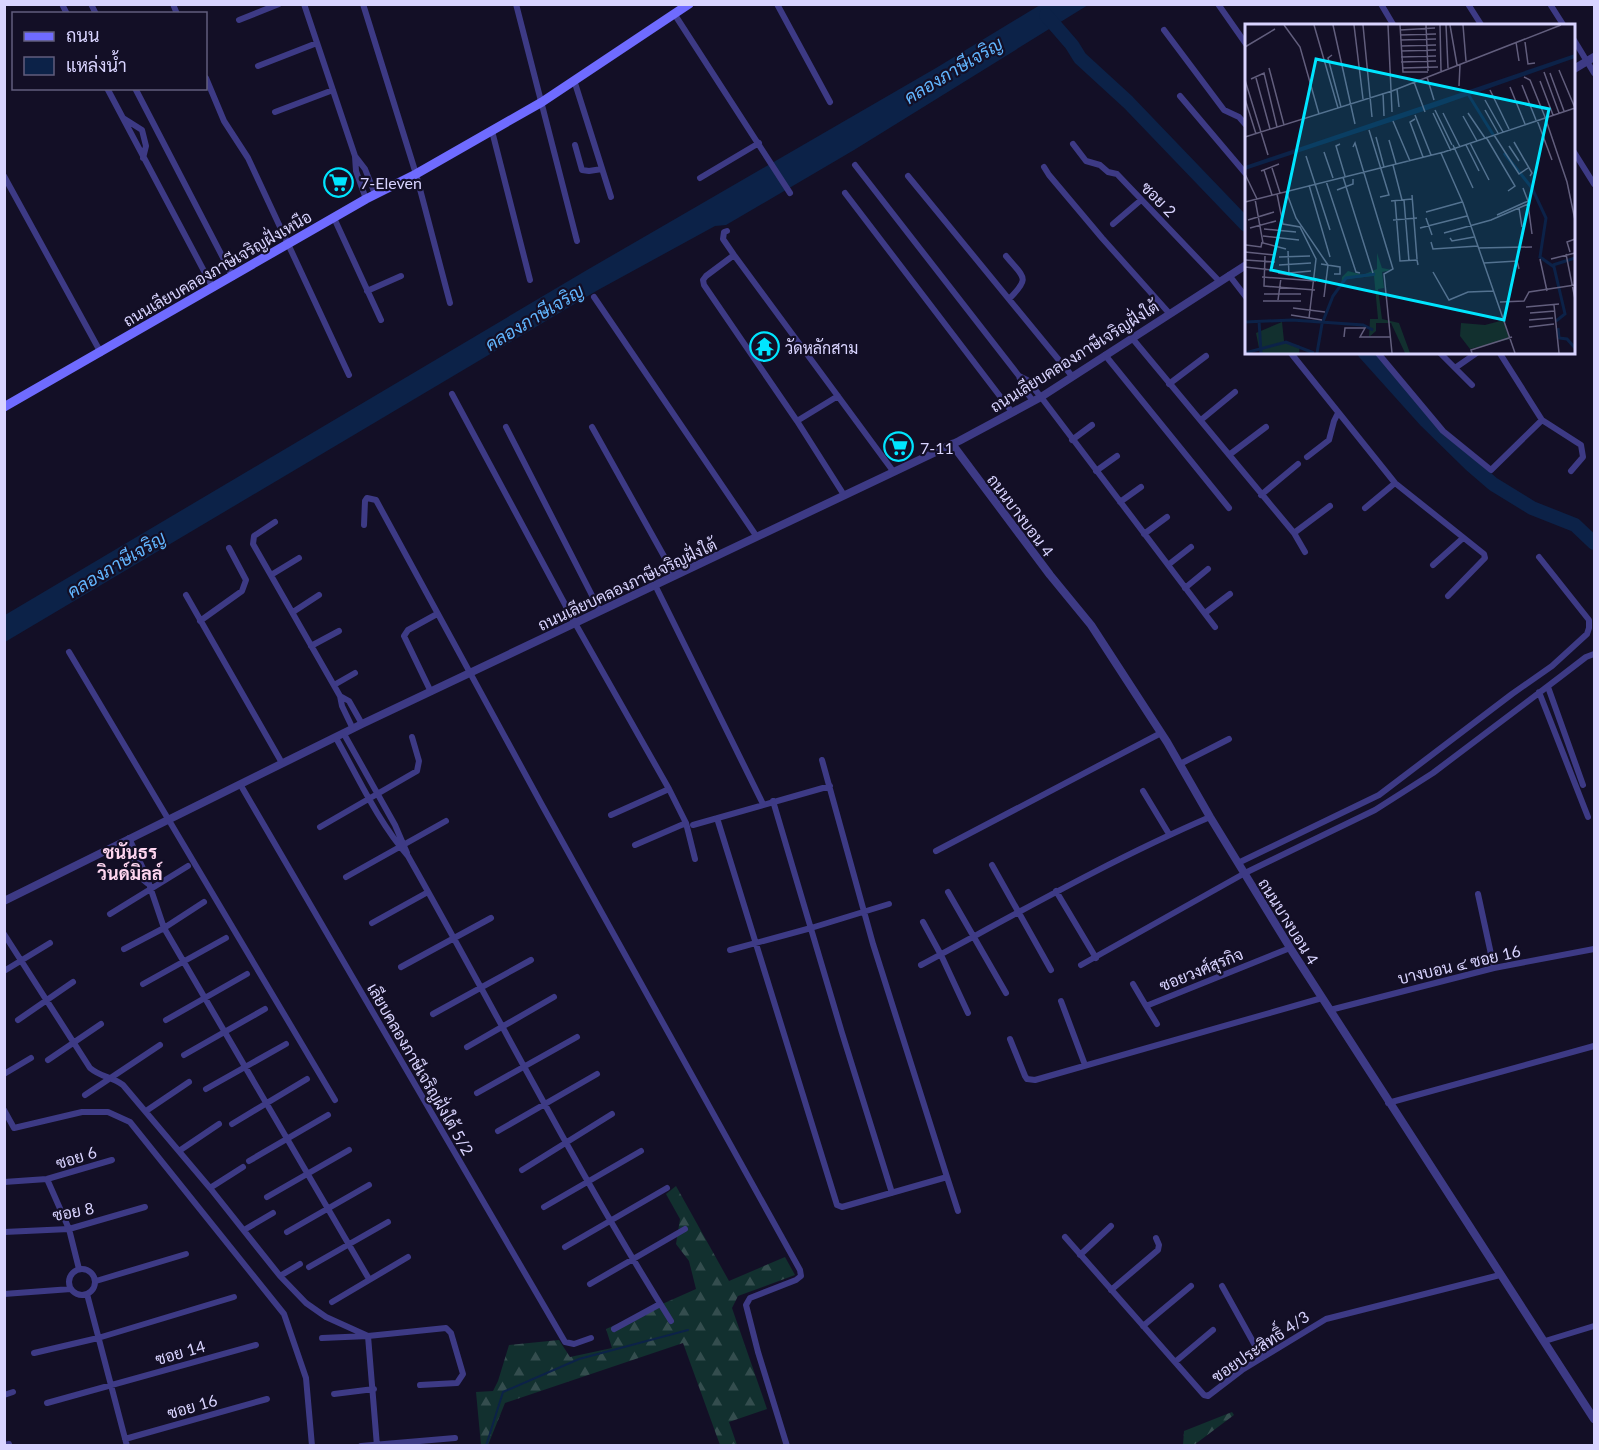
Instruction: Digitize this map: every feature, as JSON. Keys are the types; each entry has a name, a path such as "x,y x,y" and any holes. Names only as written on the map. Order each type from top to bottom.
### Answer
{"main road":[{"name":"ถนนเลียบคลองภาษีเจริญฝั่งเหนือ","path":"4,407 366,199 416,174 542,102 689,4"}],"street":[{"path":"238,20 279,4"},
{"path":"304,4 355,156 356,171 366,199"},
{"path":"363,4 416,174 450,303"},
{"path":"516,4 577,241"},
{"path":"777,4 830,102"},
{"path":"1218,4 1245,43"},
{"path":"1381,4 1393,24"},
{"path":"1468,4 1481,24"},
{"path":"1550,4 1563,24"},
{"path":"675,15 789,191"},
{"path":"1164,30 1224,110 1239,117 1245,124"},
{"path":"1575,41 1591,59 1594,73"},
{"path":"258,66 317,43"},
{"path":"1575,68 1591,59"},
{"path":"207,80 224,121 248,158 349,375"},
{"path":"574,80 611,197"},
{"path":"108,90 213,288"},
{"path":"136,90 233,276"},
{"path":"275,112 333,90"},
{"path":"1180,96 1245,173"},
{"path":"122,117 142,130 146,146 143,158"},
{"path":"492,131 530,280"},
{"path":"699,178 759,143"},
{"name":"ซอย 2","path":"1073,144 1086,161 1117,174 1220,282"},
{"path":"574,145 582,170 602,169"},
{"path":"1575,154 1594,184"},
{"path":"355,156 365,169 375,194"},
{"path":"855,165 1019,376 1022,386 1037,399 1072,440 1215,627"},
{"path":"1044,166 1049,176 1169,314"},
{"path":"4,176 101,353"},
{"path":"908,176 1072,376"},
{"path":"845,193 1012,412"},
{"path":"1113,224 1141,200"},
{"path":"334,218 381,320"},
{"path":"727,231 722,235 723,239 734,255 893,471"},
{"path":"734,255 706,276 703,282 844,495"},
{"path":"1006,256 1021,275 1023,282 1009,299"},
{"name":"ถนนเลียบคลองภาษีเจริญฝั่งใต้","path":"4,901 469,672 952,444 1037,399 1245,266"},
{"path":"1229,275 1245,296"},
{"path":"367,291 401,276"},
{"path":"594,297 758,537"},
{"path":"1132,338 1294,533 1305,552"},
{"path":"1292,354 1395,483 1484,554 1485,558 1448,596"},
{"path":"1379,354 1443,431 1491,470 1542,420"},
{"path":"1440,354 1472,385"},
{"path":"1455,368 1475,354"},
{"path":"1500,354 1542,420 1581,445 1582,457 1571,471"},
{"path":"1106,355 1229,508"},
{"path":"1169,384 1206,356"},
{"path":"1201,420 1235,392"},
{"path":"452,394 576,623 689,824 695,859"},
{"path":"797,422 838,396"},
{"path":"1307,457 1329,440 1338,413"},
{"path":"1072,440 1092,425"},
{"path":"506,427 600,611"},
{"path":"592,427 675,576"},
{"path":"1229,455 1266,427"},
{"name":"ถนนบางบอน 4","path":"952,444 1050,576 1091,625 1161,733 1290,948 1388,1103 1594,1419"},
{"path":"1096,471 1117,456"},
{"path":"1261,495 1298,464"},
{"path":"1365,508 1395,483"},
{"path":"1120,502 1141,487"},
{"path":"364,525 365,501 366,498 373,498 801,1270 801,1276 796,1280 750,1298 746,1305 787,1446"},
{"path":"1294,533 1330,506"},
{"path":"1144,534 1167,517"},
{"path":"275,522 253,539 340,696 342,706 353,729"},
{"path":"1433,565 1463,538"},
{"path":"1168,565 1191,547"},
{"path":"200,621 246,586 246,580 230,548"},
{"path":"1238,863 1379,795 1552,666 1587,634 1588,620 1539,557"},
{"path":"271,574 299,558"},
{"path":"1185,588 1208,569"},
{"path":"655,585 763,804"},
{"path":"1205,613 1230,594"},
{"path":"186,595 282,763"},
{"path":"293,612 319,596"},
{"path":"431,692 404,636 408,630 437,615"},
{"path":"311,646 339,631"},
{"path":"69,652 335,1100"},
{"path":"1082,965 1245,873 1375,810 1433,773 1586,657 1594,654"},
{"path":"334,685 355,674"},
{"path":"1548,687 1582,785"},
{"path":"1539,692 1588,817"},
{"path":"340,696 349,701 362,724"},
{"path":"936,852 1161,733"},
{"path":"340,736 377,794 402,845 523,1067 670,1322"},
{"path":"340,736 370,798 402,845"},
{"path":"320,828 417,771 419,761 412,738"},
{"path":"1180,764 1229,739"},
{"path":"822,760 864,911 958,1211"},
{"name":"เลียบคลองภาษีเจริญฝั่งใต้ 5/2","path":"240,784 565,1342 574,1344 591,1338"},
{"path":"634,845 689,824 830,786"},
{"path":"611,815 669,789"},
{"path":"1143,791 1169,834"},
{"path":"773,801 892,1193"},
{"path":"921,965 1056,891 1169,834 1210,817"},
{"path":"717,818 837,1205 842,1208 947,1177"},
{"path":"346,877 446,821"},
{"path":"125,840 141,878 147,883 164,928 369,1279"},
{"path":"992,865 1051,970"},
{"path":"110,914 188,866"},
{"path":"1056,891 1096,958"},
{"path":"372,923 428,892"},
{"path":"948,892 1006,993"},
{"path":"1478,894 1494,968"},
{"path":"124,949 164,928 204,902"},
{"path":"730,950 889,904"},
{"path":"401,967 491,918"},
{"path":"923,922 968,1013"},
{"path":"4,934 90,1068 100,1076 113,1077 146,1111 280,1276 306,1304 326,1317 368,1336"},
{"path":"143,984 226,938"},
{"path":"4,971 50,943"},
{"name":"ซอยวงศ์สุรกิจ","path":"1133,984 1146,1006 1290,948"},
{"name":"บางบอน ๔ ซอย 16","path":"1330,1010 1494,968 1594,949"},
{"path":"433,1014 531,960"},
{"path":"166,1020 247,974"},
{"path":"18,1020 73,982"},
{"path":"467,1047 554,997"},
{"path":"1010,1039 1027,1079 1035,1080 1322,998"},
{"path":"1061,1001 1085,1065"},
{"path":"1146,1006 1157,1024"},
{"path":"184,1055 265,1009"},
{"path":"48,1060 101,1024"},
{"path":"477,1093 577,1037"},
{"path":"206,1089 286,1044"},
{"path":"85,1095 160,1045"},
{"path":"1388,1103 1594,1046"},
{"path":"4,1074 31,1058"},
{"path":"498,1131 597,1074"},
{"path":"231,1124 307,1079"},
{"path":"146,1111 189,1082"},
{"path":"4,1110 14,1128 82,1112 108,1112 130,1122 284,1314 306,1378 312,1446"},
{"path":"522,1170 612,1114"},
{"path":"249,1161 328,1115"},
{"path":"179,1151 219,1124"},
{"path":"267,1197 349,1150"},
{"path":"544,1207 642,1151"},
{"name":"ซอย 6","path":"4,1182 47,1179 112,1160"},
{"path":"210,1188 243,1167"},
{"path":"47,1179 69,1229 79,1269"},
{"path":"287,1232 369,1185"},
{"path":"565,1247 667,1188"},
{"name":"ซอย 8","path":"4,1232 69,1229 145,1207"},
{"path":"244,1230 273,1213"},
{"path":"309,1267 388,1222"},
{"path":"1080,1255 1111,1226"},
{"path":"590,1284 686,1229"},
{"name":"ซอยประสิทธิ์ 4/3","path":"1065,1237 1204,1395 1208,1396 1321,1321 1500,1275"},
{"path":"1111,1290 1158,1251 1159,1245 1156,1238"},
{"path":"96,1281 186,1254"},
{"path":"332,1302 408,1257"},
{"path":"280,1276 300,1264"},
{"path":"79,1269 92,1273 96,1281 95,1287 87,1294 76,1294 71,1289 70,1279 79,1269"},
{"path":"1143,1326 1191,1286"},
{"path":"1222,1286 1262,1358"},
{"path":"4,1294 71,1289"},
{"path":"87,1294 126,1442"},
{"path":"34,1353 98,1338 234,1298"},
{"path":"614,1329 660,1304"},
{"path":"1545,1341 1594,1326"},
{"path":"322,1338 446,1328 451,1333 463,1374 461,1379 457,1383 420,1385"},
{"path":"1175,1362 1213,1330"},
{"path":"368,1336 377,1445"},
{"name":"ซอย 14","path":"47,1402 256,1345"},
{"path":"334,1394 374,1389"},
{"path":"4,1395 13,1392"},
{"name":"ซอย 16","path":"126,1442 267,1399"},
{"path":"361,1446 455,1437"}],"green space":[{"path":"676,1186 729,1281 785,1257 795,1275 738,1296 732,1308 767,1409 729,1422 737,1445 720,1445 683,1343 505,1403 488,1445 481,1445 476,1392 493,1391 509,1345 559,1340 570,1357 612,1348 606,1329 696,1289 689,1261 676,1244 680,1219 666,1194"},
{"path":"1232,1412 1234,1415 1194,1445 1183,1445 1184,1431"}],"water":[{"name":"คลองภาษีเจริญ","path":"1040,5 1088,5 854,150 726,225 715,226 598,290 5,642 5,615"}],"waterway":[{"path":"1046,15 1080,58 1128,102 1245,224"},
{"path":"1366,354 1426,421 1493,484 1532,508 1575,525 1594,543"},
{"path":"486,1446 503,1392 579,1359 688,1330"}],"place":[{"name":"7-Eleven","path":"339,182"},
{"name":"วัดหลักสาม","path":"764,347"},
{"name":"7-11","path":"899,447"}],"district":[{"name":"ชนันธร วินด์มิลล์","path":"130,862"}]}
